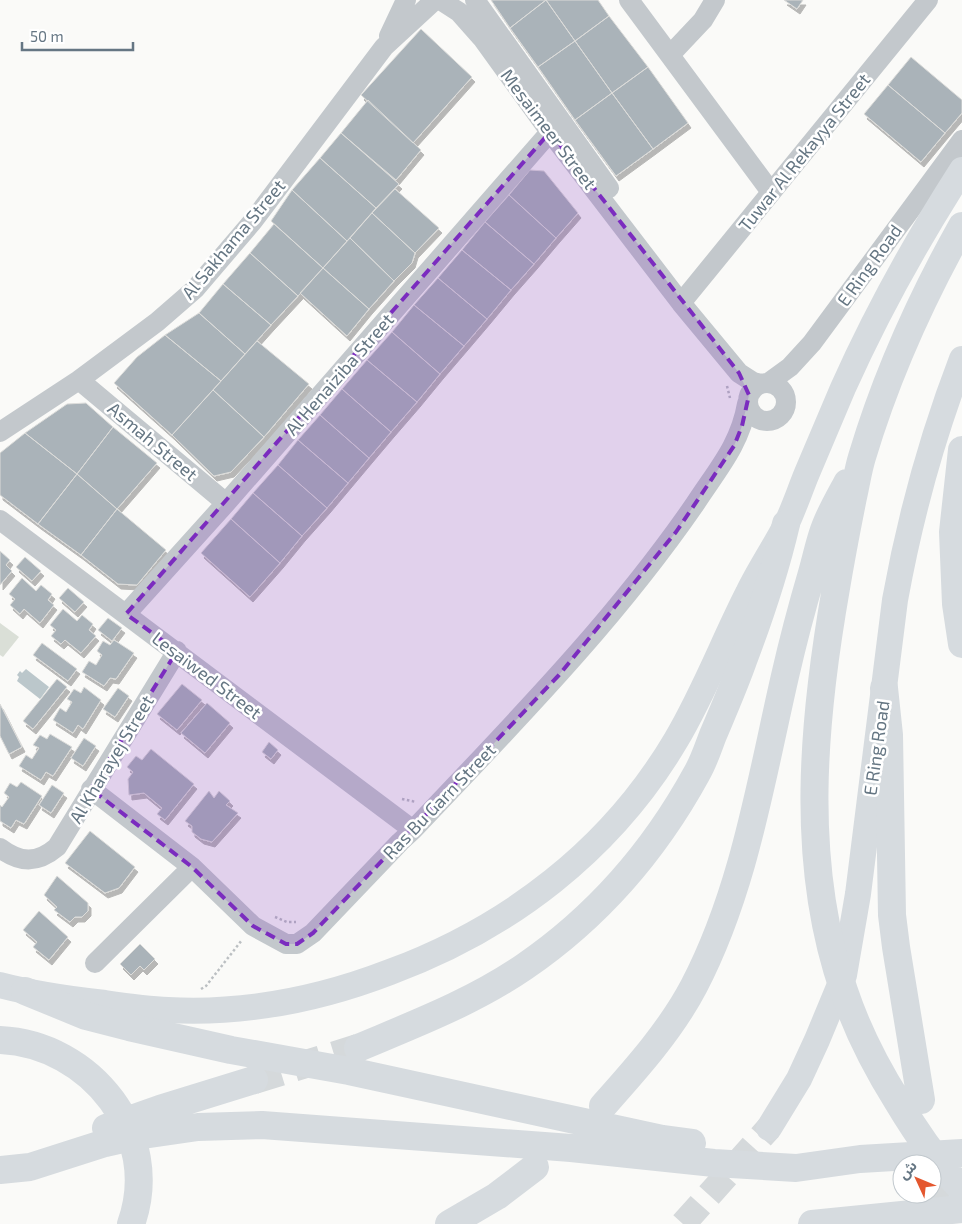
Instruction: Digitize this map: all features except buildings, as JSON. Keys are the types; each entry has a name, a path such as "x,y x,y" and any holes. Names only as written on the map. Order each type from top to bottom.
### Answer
{"highway":[{"path":"962,226 931,284 910,329 882,396 861,460 830,625 819,713 815,806 817,864 824,915 844,991 884,1080 935,1157 962,1189"},
{"path":"962,450 953,532 956,604 962,644"},
{"path":"603,1106 638,1067 668,1027 693,988 710,952 729,904 742,861 797,627 824,530 833,507 861,460"},
{"path":"358,1048 448,1010 487,990 524,967 560,941 592,912 623,880 651,846 676,810 698,772 734,684 767,595 786,524"},
{"path":"884,688 889,735 892,915 921,1100"},
{"path":"13,988 86,1016 129,1028 231,1050 349,1071 662,1139 714,1146 860,1159"},
{"path":"0,1040 15,1040 44,1048 70,1061 93,1079 112,1099 123,1116 136,1148 138,1198 131,1224"},
{"path":"0,1170 63,1144 160,1109 254,1080"},
{"path":"0,1170 30,1167 105,1143 151,1134 198,1127 262,1125 572,1148 714,1163 796,1168 860,1159 962,1153"},
{"path":"449,1224 497,1196 534,1167"},
{"path":"812,1224 962,1208"}],"main road":[{"path":"13,988 82,1001 169,1010 211,1010 290,1001 329,993 368,981 406,966 464,939 514,911 552,883 598,842 631,806 676,741 746,596 786,524 845,385 879,315 908,259 962,170"},
{"name":"E Ring Road","path":"769,1128 806,1063 844,975 858,894 895,600 918,493 962,359"}],"street":[{"name":"Al Sakhama Street","path":"0,432 79,380 157,322 195,289 253,221 384,47 406,0"},
{"name":"Al Sakhama Street","path":"384,47 440,0"},
{"name":"Mesaimeer Street","path":"440,0 459,12 482,38 499,48"},
{"name":"Mesaimeer Street","path":"475,0 499,48 681,303 731,377 753,382 751,394"},
{"path":"629,0 771,192"},
{"path":"670,55 704,20 715,0"},
{"name":"Tuwar Al Rekayya Street","path":"681,303 928,0"},
{"name":"Al Henaiziba Street","path":"126,614 556,128"},
{"name":"E Ring Road","path":"751,394 790,367 812,343 962,140"},
{"name":"Asmah Street","path":"79,380 226,503"},
{"path":"775,384 784,394 786,407 778,418 765,422 753,416 751,394 775,384"},
{"name":"Ras Bu Garn Street","path":"91,789 192,867 253,926 286,944 297,944 313,933 413,830 559,675 599,629 676,532 734,446 751,394"},
{"name":"Ras Bu Garn Street","path":"734,446 765,422"},
{"name":"Lesaiwed Street","path":"0,520 413,830"},
{"name":"Al Kharayej Street","path":"0,848 8,854 23,860 37,859 48,855 57,847 177,651"},
{"path":"95,963 192,867"}],"path":[{"path":"731,377 728,388 751,394"},
{"path":"381,806 391,794 415,802 422,796"},
{"path":"195,992 206,986 253,926 267,913 287,922 304,923"}],"highlighted area":[{"path":"550,132 739,373 749,395 742,426 734,446 676,532 559,675 313,933 297,944 286,944 253,926 192,867 91,789 177,651 126,614"}],"shaded area":[{"path":"0,623 19,637 3,657 0,655"},
{"path":"26,669 49,687 40,699 17,681 19,677 17,675 20,671 22,673"}],"tunnel":[{"path":"254,1080 358,1048"},
{"path":"683,1224 769,1128"},
{"path":"937,1204 940,1224"}]}
